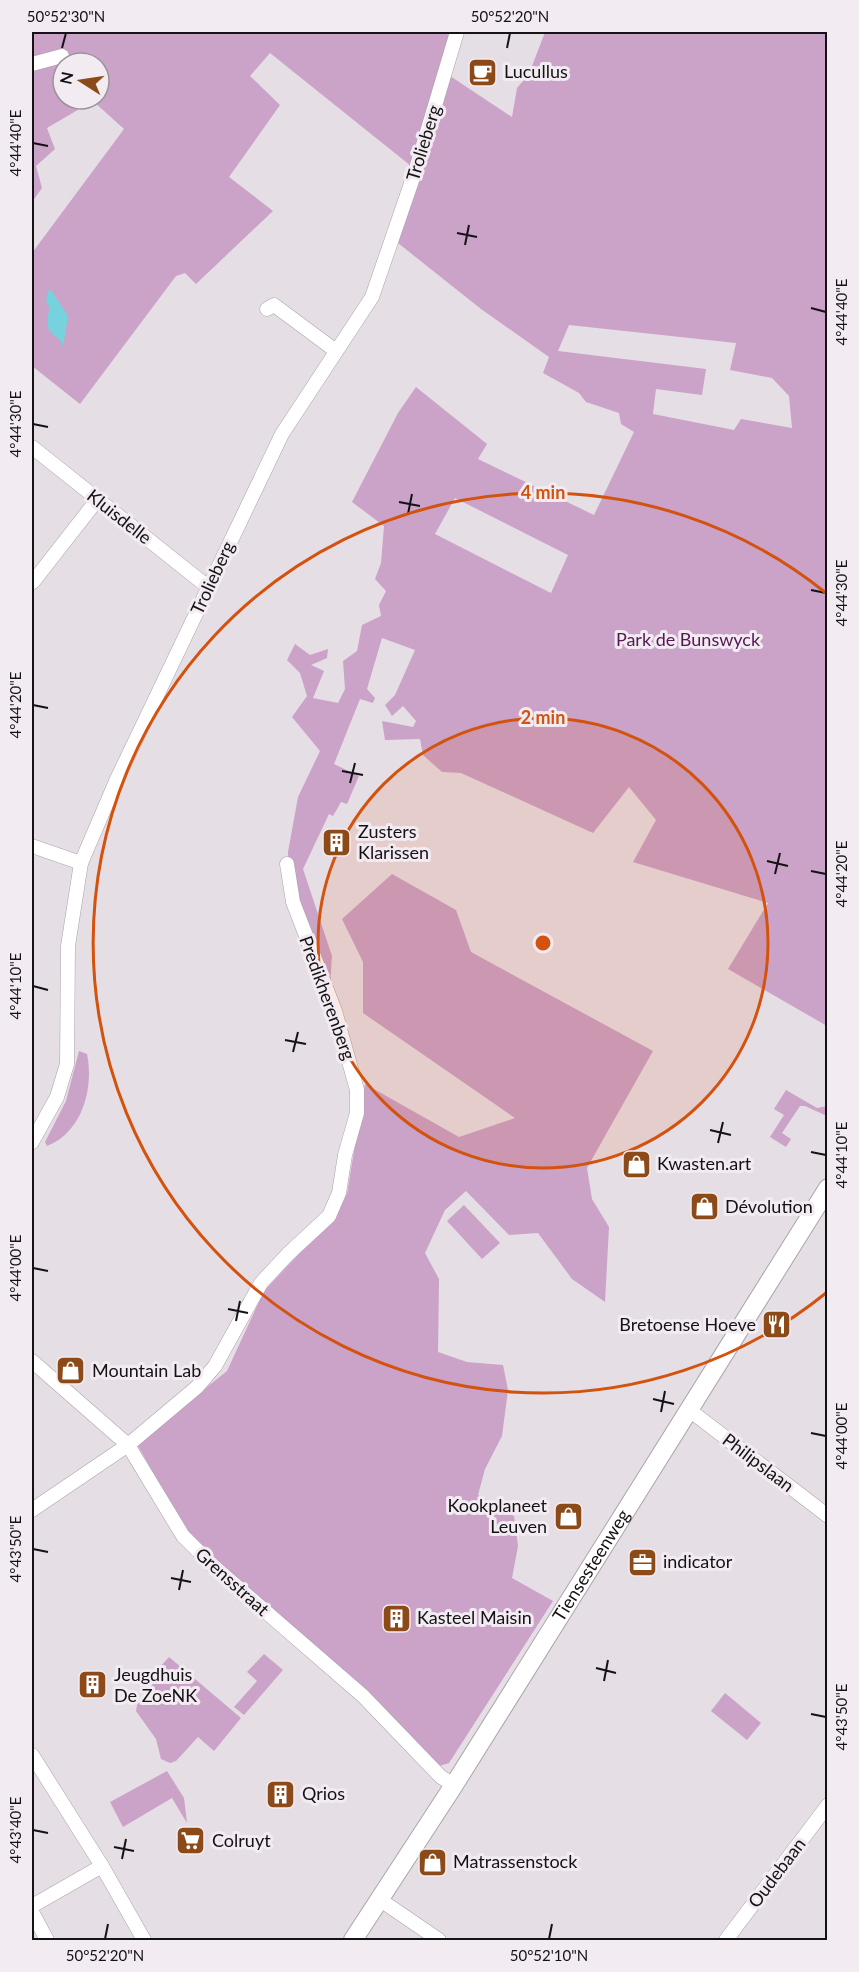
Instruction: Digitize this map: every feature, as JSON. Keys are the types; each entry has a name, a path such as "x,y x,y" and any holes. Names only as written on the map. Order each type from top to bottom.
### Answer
{"main road":[{"name":"Tiensesteenweg","path":"353,1941 454,1785 828,1188"}],"street":[{"name":"Trolieberg","path":"32,1143 57,1097 67,1064 68,946 81,863 117,779 282,434 372,297 416,169 457,32"},
{"path":"32,64 51,59"},
{"path":"267,309 274,304 336,351"},
{"name":"Kluisdelle","path":"32,447 208,587"},
{"path":"33,582 97,500"},
{"path":"32,846 81,863"},
{"name":"Predikherenberg","path":"32,1510 128,1445 197,1387 215,1366 261,1284 288,1254 329,1216 339,1193 345,1155 357,1113 357,1090 335,1011 293,902 287,864"},
{"name":"Grensstraat","path":"32,1361 128,1445 183,1536 212,1565 363,1696 443,1778 454,1785"},
{"name":"Philipslaan","path":"688,1409 828,1516"},
{"path":"32,1755 36,1771 102,1866 144,1941"},
{"name":"Oudebaan","path":"726,1941 828,1805"},
{"path":"32,1906 102,1866"},
{"path":"379,1899 439,1941"},
{"path":"32,1912 47,1941"}],"green space":[{"name":"Park de Bunswyck","path":"32,32 445,32 452,38 450,76 512,117 517,88 529,74 545,32 827,32 827,1026 728,969 768,903 633,862 656,820 629,787 593,833 461,773 442,772 423,755 420,739 385,740 382,721 413,727 416,721 403,706 392,716 385,705 395,695 415,650 382,638 367,689 375,698 373,703 360,699 334,764 359,776 347,804 341,802 333,816 329,814 303,869 332,956 330,986 289,879 288,852 298,797 320,751 292,717 307,696 300,673 287,660 295,644 310,655 328,649 327,658 311,665 324,671 313,698 338,703 345,689 343,661 357,651 362,625 381,616 379,605 386,591 375,579 381,563 384,526 352,502 398,413 416,387 487,444 478,459 594,515 634,432 621,424 619,413 586,402 579,393 543,373 549,357 481,309 398,243 411,166 270,53 250,76 280,105 229,177 273,211 196,284 185,273 176,276 80,404 32,366 32,253 124,129 104,111 111,111 111,51 51,51 51,111 76,111 47,128 55,149 36,166 42,188 32,202","holes":["569,325 736,343 730,370 772,378 789,396 792,428 741,419 734,430 653,414 656,389 702,395 706,369 558,351","455,498 568,555 551,593 435,534"]},
{"path":"392,874 456,910 471,952 653,1051 587,1168 592,1199 609,1227 605,1302 572,1279 538,1233 509,1235 466,1191 445,1210 425,1253 439,1279 438,1352 467,1362 503,1365 508,1390 502,1436 485,1469 478,1495 514,1516 518,1546 512,1578 553,1601 449,1763 439,1766 187,1532 138,1446 141,1440 227,1371 264,1291 330,1221 347,1194 365,1084 459,1137 515,1118 363,1013 363,962 342,919"},
{"path":"79,1051 87,1054 89,1067 87,1094 83,1107 69,1130 47,1146 45,1142 66,1101"},
{"path":"786,1090 817,1108 828,1106 827,1116 800,1106 782,1133 791,1139 786,1147 770,1137 784,1115 774,1109"},
{"path":"464,1205 500,1243 482,1259 447,1221"},
{"path":"264,1654 283,1670 244,1715 234,1707 257,1681 247,1672"},
{"path":"169,1657 241,1718 214,1751 198,1737 176,1761 170,1763 161,1759 156,1739 136,1711 137,1705 155,1681 151,1677"},
{"path":"725,1693 761,1723 747,1740 711,1711"},
{"path":"167,1771 184,1798 187,1823 172,1798 123,1827 110,1802"}],"water":[{"path":"51,290 68,316 63,347 60,340 49,331 47,318 50,308 46,301 48,291"}],"place":[{"name":"Lucullus","path":"483,72"},
{"name":"Zusters Klarissen","path":"337,842"},
{"name":"Kwasten.art","path":"636,1164"},
{"name":"Dévolution","path":"704,1207"},
{"name":"Bretoense Hoeve","path":"777,1325"},
{"name":"Mountain Lab","path":"71,1371"},
{"name":"Kookplaneet Leuven","path":"568,1516"},
{"name":"indicator","path":"642,1562"},
{"name":"Kasteel Maisin","path":"396,1618"},
{"name":"Jeugdhuis De ZoeNK","path":"93,1685"},
{"name":"Qrios","path":"281,1794"},
{"name":"Colruyt","path":"191,1841"},
{"name":"Matrassenstock","path":"432,1862"}]}
